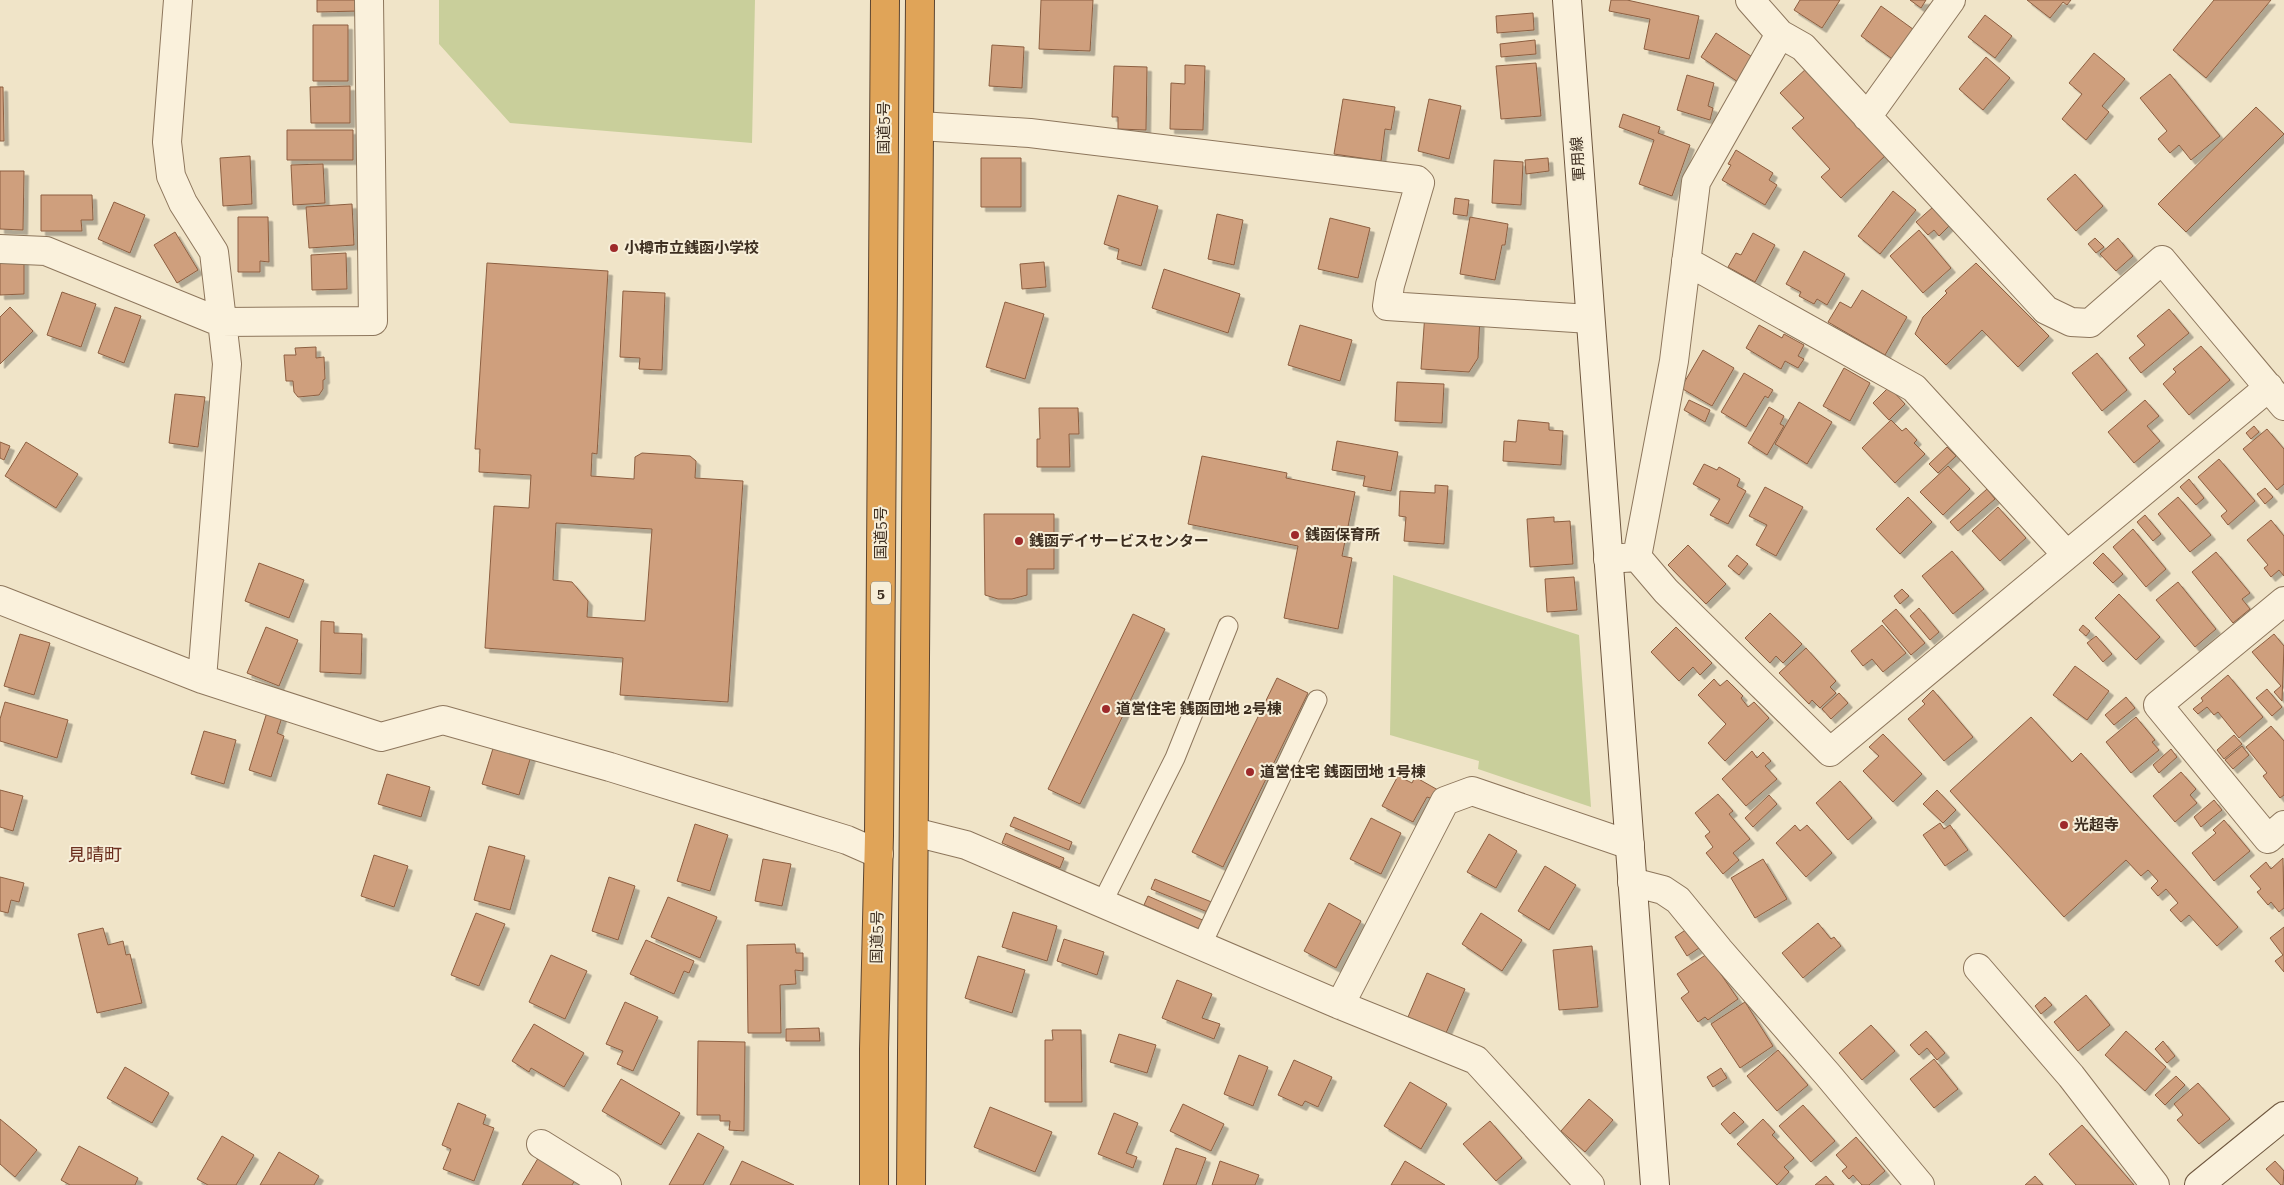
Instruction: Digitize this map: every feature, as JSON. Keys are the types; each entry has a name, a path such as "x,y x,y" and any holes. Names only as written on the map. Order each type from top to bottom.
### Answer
{"highway":[{"name":"国道5号","path":"874,1185 879,854 885,0"},
{"path":"911,1185 920,0"}],"street":[{"path":"178,0 167,142 171,176 183,203 214,252 220,322 227,364 202,679"},
{"path":"0,249 46,251 220,322 373,321 369,0"},
{"name":"軍用線","path":"1567,0 1655,1185"},
{"path":"1637,557 1666,591 1830,752 2067,555 2276,396 2162,260 2090,323 2071,322 2046,310 1803,47 1780,34 1750,0"},
{"path":"1867,117 1951,0"},
{"path":"1637,557 1674,361 1696,182 1780,34"},
{"path":"920,126 1030,133 1417,180 1420,183 1390,285 1387,306 1590,319"},
{"path":"1686,261 1914,388 2067,555"},
{"path":"1608,559 1637,557"},
{"path":"0,600 202,679 381,737 443,720 620,770 846,840 879,854"},
{"path":"2284,601 2158,705 2268,839 2284,825"},
{"path":"1340,1005 1445,801 1472,791 1630,845"},
{"path":"914,832 966,845 1340,1005 1476,1060 1590,1185"},
{"path":"1632,882 1663,890 1678,900 1719,950 1828,1074 1920,1185"},
{"path":"1978,968 2071,1076 2155,1185"},
{"path":"2199,1185 2284,1116"},
{"path":"541,1144 606,1185"}],"lane":[{"path":"1102,903 1175,758 1228,626"},
{"path":"1202,946 1317,700"}],"green space":[{"path":"439,0 755,0 752,143 510,123 439,44"},
{"path":"1393,575 1579,635 1591,807 1478,769 1479,761 1390,735"}],"building":[{"path":"317,0 359,0 359,11 317,12"},
{"path":"1041,0 1093,0 1090,51 1039,49"},
{"path":"1611,0 1627,0 1699,16 1689,59 1644,49 1650,19 1609,11"},
{"path":"1800,0 1840,0 1822,28 1794,10"},
{"path":"1910,0 1926,0 1921,8"},
{"path":"2027,0 2071,0 2067,5 2063,2 2050,18"},
{"path":"2214,0 2271,0 2206,78 2173,50"},
{"path":"1881,6 1917,32 1895,61 1861,36"},
{"path":"1533,13 1534,30 1497,33 1496,16"},
{"path":"1985,15 2012,36 1995,58 1968,37"},
{"path":"313,25 348,25 348,81 313,81"},
{"path":"1716,33 1757,60 1741,84 1701,57"},
{"path":"1535,40 1536,54 1501,57 1500,44"},
{"path":"992,45 1024,47 1022,88 989,86"},
{"path":"2094,53 2125,79 2102,106 2109,112 2086,140 2062,119 2082,94 2069,83"},
{"path":"1986,57 2010,78 1983,110 1959,89"},
{"path":"1536,63 1541,116 1501,119 1496,66"},
{"path":"1185,65 1205,66 1203,130 1170,129 1171,83 1185,84"},
{"path":"1114,66 1147,67 1146,130 1118,129 1118,117 1112,117"},
{"path":"1808,67 1888,153 1841,198 1821,177 1830,169 1792,128 1804,118 1780,93"},
{"path":"2170,74 2220,136 2191,160 2179,145 2170,153 2158,139 2167,131 2140,98"},
{"path":"1687,75 1714,83 1708,106 1713,108 1710,120 1677,110"},
{"path":"350,86 350,123 311,123 310,87"},
{"path":"0,87 3,87 4,141 0,141"},
{"path":"1343,99 1395,107 1391,130 1385,129 1381,161 1334,154"},
{"path":"1429,99 1461,106 1449,159 1418,151"},
{"path":"2256,107 2284,134 2186,232 2158,204"},
{"path":"1623,114 1660,127 1658,133 1690,145 1672,196 1639,184 1654,140 1619,127"},
{"path":"287,130 353,130 353,160 287,160"},
{"path":"1736,150 1773,173 1769,180 1777,185 1765,205 1722,180 1731,165 1728,164"},
{"path":"250,156 252,204 223,206 220,158"},
{"path":"981,158 1021,158 1021,207 981,207"},
{"path":"1548,158 1549,171 1526,174 1525,160"},
{"path":"1494,160 1523,162 1521,205 1492,203"},
{"path":"323,164 325,203 293,205 291,165"},
{"path":"0,171 24,171 23,230 0,229"},
{"path":"2075,174 2103,206 2076,231 2047,199"},
{"path":"1893,191 1916,210 1880,254 1858,236"},
{"path":"41,195 92,195 93,220 81,220 82,231 41,231"},
{"path":"1118,195 1158,206 1141,266 1117,259 1119,249 1104,244"},
{"path":"1455,198 1469,200 1467,216 1453,214"},
{"path":"114,202 145,215 130,253 98,239"},
{"path":"352,204 354,245 309,248 306,207"},
{"path":"1933,207 1950,225 1939,236 1934,230 1928,235 1916,222"},
{"path":"1217,214 1243,220 1234,265 1208,259"},
{"path":"238,217 268,217 269,262 260,261 260,272 238,272"},
{"path":"1470,217 1508,224 1505,245 1502,245 1495,280 1460,274"},
{"path":"1330,218 1370,228 1358,278 1318,269"},
{"path":"1919,230 1951,268 1923,293 1890,256"},
{"path":"175,232 198,270 177,283 154,245"},
{"path":"1753,233 1775,245 1755,282 1728,267 1736,253 1741,255"},
{"path":"2095,238 2104,247 2096,253 2088,244"},
{"path":"2118,238 2133,256 2116,271 2100,254"},
{"path":"1804,251 1845,274 1827,305 1817,299 1814,304 1799,296 1801,292 1786,284"},
{"path":"346,253 347,289 312,290 311,255"},
{"path":"24,258 24,294 0,295 0,259"},
{"path":"1044,262 1046,287 1022,289 1020,264"},
{"path":"487,263 608,271 597,454 592,453 591,476 634,479 635,457 642,453 690,456 696,461 695,478 743,481 728,702 620,695 623,658 485,648 494,506 529,508 531,475 479,472 480,449 475,449","holes":["556,523 652,529 645,621 587,617 588,601 572,582 553,580"]},
{"path":"1976,263 2049,336 2018,367 1982,330 1946,365 1915,334 1923,317 1947,293 1945,291"},
{"path":"1164,269 1240,294 1228,333 1152,308"},
{"path":"1862,290 1907,317 1885,355 1828,322 1840,302 1851,308"},
{"path":"623,291 665,293 662,370 639,369 640,358 620,357"},
{"path":"62,292 96,304 81,347 47,335"},
{"path":"1005,302 1044,314 1025,379 986,367"},
{"path":"10,307 33,331 0,364 0,317"},
{"path":"115,307 141,316 124,363 98,353"},
{"path":"2169,309 2189,333 2141,373 2129,358 2145,345 2137,336"},
{"path":"1425,313 1480,316 1478,358 1469,372 1421,369"},
{"path":"1300,325 1352,340 1340,381 1288,365"},
{"path":"1759,325 1782,338 1784,334 1804,345 1798,356 1804,359 1798,368 1785,361 1781,369 1746,348"},
{"path":"2201,346 2230,380 2189,415 2163,384 2176,372 2173,369"},
{"path":"316,347 316,358 324,357 325,379 323,380 323,389 319,395 298,397 294,392 293,381 286,381 284,355 296,355 295,348"},
{"path":"1703,350 1734,368 1712,406 1681,388"},
{"path":"2097,353 2127,390 2102,411 2072,373"},
{"path":"1844,368 1870,383 1850,421 1823,406"},
{"path":"1744,373 1773,390 1768,398 1765,396 1746,427 1721,412"},
{"path":"1397,382 1444,384 1442,423 1395,421"},
{"path":"1889,387 1905,404 1889,420 1873,403"},
{"path":"175,394 205,397 198,447 169,443"},
{"path":"1689,400 1710,410 1705,422 1684,410"},
{"path":"2145,400 2159,416 2147,426 2160,441 2134,463 2108,432"},
{"path":"1799,402 1832,422 1807,464 1775,444"},
{"path":"1769,407 1784,416 1780,424 1784,426 1767,455 1748,443"},
{"path":"1039,408 1078,408 1079,434 1069,434 1070,467 1037,467 1037,439 1040,439"},
{"path":"1518,420 1549,423 1549,430 1563,431 1561,465 1503,461 1504,441 1516,442"},
{"path":"1891,420 1902,431 1906,428 1917,440 1914,443 1925,454 1895,483 1862,448"},
{"path":"2254,426 2259,432 2251,439 2246,433"},
{"path":"2267,429 2284,449 2284,484 2277,490 2243,449"},
{"path":"1337,441 1398,452 1391,491 1363,486 1365,476 1332,470"},
{"path":"0,442 10,446 4,460 0,458"},
{"path":"26,442 78,474 56,508 5,476"},
{"path":"1947,447 1956,456 1938,473 1929,464"},
{"name":"銭函保育所","path":"1202,456 1287,473 1286,478 1355,492 1342,556 1352,558 1338,629 1284,618 1298,546 1188,524"},
{"path":"2219,459 2255,501 2228,525 2221,516 2227,511 2198,477"},
{"path":"1704,464 1717,470 1719,467 1740,479 1737,486 1746,491 1728,524 1710,515 1720,499 1693,484"},
{"path":"1948,466 1970,489 1943,515 1920,492"},
{"path":"2189,479 2204,498 2196,505 2180,487"},
{"path":"1435,485 1448,486 1444,544 1404,541 1406,517 1399,516 1400,491 1435,493"},
{"path":"1765,487 1803,507 1776,556 1756,545 1767,525 1749,516"},
{"path":"2265,488 2273,497 2265,504 2257,494"},
{"path":"1987,489 1995,499 1958,531 1950,522"},
{"path":"1908,497 1932,522 1900,554 1876,529"},
{"path":"2178,497 2211,535 2190,552 2158,514"},
{"path":"1998,507 2026,538 2000,561 1972,531"},
{"name":"銭函デイサービスセンター","path":"984,514 1054,514 1054,569 1027,569 1027,595 1012,599 998,599 985,595"},
{"path":"2145,515 2161,534 2153,541 2137,522"},
{"path":"1554,517 1554,522 1570,521 1573,564 1530,567 1527,519"},
{"path":"2271,520 2284,536 2284,576 2279,570 2271,577 2264,568 2268,565 2247,540"},
{"path":"2133,529 2166,569 2146,587 2113,547"},
{"path":"1688,545 1726,584 1706,604 1668,565"},
{"path":"1952,551 1984,589 1953,614 1922,576"},
{"path":"2216,552 2250,593 2242,599 2250,609 2233,623 2192,572"},
{"path":"2103,553 2123,574 2113,583 2093,563"},
{"path":"1737,555 1748,564 1739,575 1728,566"},
{"path":"259,563 304,580 289,618 245,601"},
{"path":"1574,577 1577,610 1547,612 1545,579"},
{"path":"2178,582 2216,629 2195,647 2156,600"},
{"path":"1902,589 1909,596 1900,604 1894,596"},
{"path":"2119,594 2160,637 2136,660 2095,618"},
{"path":"1919,608 1939,632 1930,640 1910,616"},
{"path":"1896,609 1925,643 1911,655 1882,621"},
{"path":"1770,613 1802,644 1783,663 1776,656 1770,663 1745,638"},
{"name":"道営住宅 銭函団地 2号棟","path":"1133,614 1165,629 1080,804 1048,789"},
{"path":"321,621 334,622 334,633 362,634 361,674 320,672"},
{"path":"1882,625 1906,653 1883,672 1872,659 1863,666 1851,651"},
{"path":"2083,625 2090,631 2086,636 2079,630"},
{"path":"266,627 298,640 279,686 247,673"},
{"path":"1676,627 1712,663 1700,675 1693,667 1679,681 1651,652"},
{"path":"20,634 50,643 34,695 4,686"},
{"path":"2274,634 2284,646 2282,701 2274,692 2281,686 2252,652"},
{"path":"2096,636 2112,654 2103,662 2087,643"},
{"path":"1806,648 1836,681 1830,687 1836,693 1820,708 1812,700 1809,704 1779,673"},
{"path":"2075,666 2109,691 2087,720 2053,695"},
{"path":"2228,675 2263,717 2239,738 2218,712 2214,715 2207,707 2198,714 2193,709 2203,701 2201,698"},
{"name":"道営住宅 銭函団地 1号棟","path":"1277,678 1308,693 1223,867 1192,852"},
{"path":"1714,679 1720,686 1727,680 1743,696 1741,698 1748,707 1754,702 1769,718 1725,761 1708,743 1726,724 1698,695"},
{"path":"2267,689 2282,707 2272,716 2256,698"},
{"path":"1933,690 1973,737 1944,761 1908,719 1925,704 1922,701"},
{"path":"1839,693 1848,703 1831,719 1822,709"},
{"path":"2126,697 2135,708 2114,725 2105,715"},
{"path":"5,702 68,720 57,758 0,741 0,719"},
{"path":"268,709 283,714 277,733 284,736 271,777 249,770"},
{"name":"光超寺","path":"2031,717 2072,762 2081,753 2238,927 2217,946 2189,915 2181,922 2170,910 2178,903 2166,889 2158,896 2151,888 2158,881 2148,870 2141,876 2126,860 2064,917 1950,791"},
{"path":"2136,717 2155,740 2152,742 2159,750 2131,773 2106,742"},
{"path":"2271,726 2284,741 2284,795 2280,798 2263,776 2267,773 2246,747"},
{"path":"204,731 236,740 224,784 191,774"},
{"path":"1883,734 1922,774 1893,802 1863,771 1879,756 1869,747"},
{"path":"2234,735 2242,744 2224,759 2217,750"},
{"path":"495,742 532,753 519,795 482,784"},
{"path":"2242,746 2249,755 2233,769 2225,760"},
{"path":"2171,749 2177,757 2159,773 2153,765"},
{"path":"1752,751 1757,758 1763,752 1771,761 1765,766 1777,779 1746,806 1722,779"},
{"path":"2181,772 2196,789 2190,795 2197,803 2175,822 2153,796"},
{"path":"387,774 430,787 421,817 378,804"},
{"path":"1398,776 1412,783 1415,777 1438,790 1433,799 1427,797 1413,822 1382,806"},
{"path":"1840,781 1872,818 1848,840 1816,803"},
{"path":"0,790 23,796 13,831 0,827"},
{"path":"1937,790 1956,810 1943,823 1923,804"},
{"path":"1718,794 1733,811 1729,814 1750,839 1733,853 1739,860 1723,874 1706,853 1713,847 1705,836 1710,832 1695,813"},
{"path":"1769,795 1777,804 1753,827 1745,818"},
{"path":"2214,800 2222,810 2201,827 2194,817"},
{"path":"1014,817 1072,842 1069,850 1010,826"},
{"path":"1371,818 1401,833 1381,874 1350,859"},
{"path":"2224,820 2250,851 2214,881 2192,853 2216,833 2213,830"},
{"path":"1940,823 1944,829 1950,825 1968,850 1945,866 1923,835"},
{"path":"695,824 728,835 710,891 677,881"},
{"path":"1795,825 1800,831 1807,825 1832,853 1806,877 1776,843"},
{"path":"1006,833 1064,858 1060,868 1002,843"},
{"path":"1489,834 1517,851 1496,888 1467,872"},
{"path":"489,846 525,856 510,910 474,900"},
{"path":"374,855 408,866 394,907 361,896"},
{"path":"2283,858 2284,908 2279,912 2271,902 2268,905 2257,892 2261,889 2250,876 2266,862 2271,869"},
{"path":"763,859 791,864 782,906 755,901"},
{"path":"1763,859 1787,899 1755,918 1731,878"},
{"path":"1545,866 1576,885 1549,930 1518,911"},
{"path":"0,877 24,883 19,902 11,900 8,913 0,911"},
{"path":"609,877 635,886 618,940 592,931"},
{"path":"1155,879 1214,903 1210,913 1151,889"},
{"path":"1148,896 1207,922 1203,931 1144,905"},
{"path":"668,897 717,917 700,958 651,937"},
{"path":"1329,903 1361,921 1336,968 1304,951"},
{"path":"1013,912 1057,926 1047,961 1002,947"},
{"path":"476,913 505,924 479,986 451,975"},
{"path":"1481,913 1522,940 1502,971 1462,944"},
{"path":"1818,923 1831,939 1834,937 1841,946 1803,978 1782,953"},
{"path":"2284,927 2284,972 2275,961 2283,955 2270,938"},
{"path":"103,928 108,945 123,941 126,955 130,954 142,1003 97,1013 78,934"},
{"path":"1687,929 1699,948 1687,956 1675,937"},
{"path":"1064,939 1104,952 1097,975 1057,961"},
{"path":"646,940 694,961 689,973 684,971 674,994 630,974"},
{"path":"795,944 796,953 803,953 803,971 795,970 796,984 780,985 781,1033 748,1033 747,945"},
{"path":"1592,946 1598,1007 1559,1010 1553,950"},
{"path":"1707,954 1738,999 1708,1020 1705,1017 1698,1022 1681,998 1689,992 1677,974"},
{"path":"551,955 587,971 565,1019 529,1002"},
{"path":"978,956 1025,970 1012,1013 965,998"},
{"path":"1427,973 1465,989 1446,1033 1408,1017"},
{"path":"1177,980 1212,994 1202,1018 1220,1024 1214,1039 1162,1018"},
{"path":"2086,995 2110,1025 2078,1051 2054,1022"},
{"path":"2045,997 2052,1005 2041,1014 2035,1006"},
{"path":"625,1002 658,1017 633,1071 617,1064 623,1051 606,1044"},
{"path":"1745,1002 1773,1046 1740,1068 1711,1024"},
{"path":"534,1024 584,1053 564,1087 531,1068 529,1072 512,1061"},
{"path":"1871,1025 1895,1051 1862,1080 1839,1053"},
{"path":"819,1028 820,1041 786,1041 786,1029"},
{"path":"1052,1030 1081,1030 1082,1102 1045,1102 1045,1040 1053,1040"},
{"path":"1926,1031 1945,1053 1937,1060 1927,1048 1919,1055 1910,1045"},
{"path":"2126,1031 2166,1067 2145,1091 2105,1055"},
{"path":"1119,1034 1156,1045 1147,1073 1110,1062"},
{"path":"698,1041 745,1042 744,1131 729,1130 730,1121 720,1121 720,1115 697,1115"},
{"path":"2163,1041 2175,1056 2167,1063 2155,1049"},
{"path":"1778,1050 1808,1085 1777,1111 1747,1076"},
{"path":"1239,1055 1268,1067 1253,1106 1224,1094"},
{"path":"1934,1059 1958,1089 1934,1108 1910,1079"},
{"path":"1294,1060 1332,1077 1318,1107 1305,1101 1302,1106 1278,1095"},
{"path":"125,1067 169,1093 152,1123 107,1098"},
{"path":"1721,1068 1727,1078 1713,1087 1707,1077"},
{"path":"2176,1076 2185,1085 2165,1105 2155,1095"},
{"path":"621,1079 680,1113 661,1145 602,1111"},
{"path":"1410,1082 1447,1104 1421,1149 1384,1126"},
{"path":"2198,1083 2230,1119 2199,1144 2177,1120 2183,1115 2174,1104"},
{"path":"1589,1099 1613,1120 1585,1152 1561,1131"},
{"path":"458,1103 486,1115 483,1124 494,1128 474,1181 443,1169 451,1149 442,1145"},
{"path":"1183,1104 1224,1124 1211,1151 1170,1131"},
{"path":"1803,1105 1835,1141 1811,1162 1779,1126"},
{"path":"990,1107 1052,1132 1035,1172 974,1147"},
{"path":"1734,1112 1744,1122 1730,1134 1721,1124"},
{"path":"1114,1113 1138,1123 1126,1153 1137,1157 1133,1168 1098,1154"},
{"path":"0,1119 37,1150 15,1177 0,1164"},
{"path":"1763,1119 1775,1132 1772,1135 1794,1158 1784,1167 1789,1172 1777,1185 1737,1144"},
{"path":"1490,1121 1522,1158 1496,1181 1463,1144"},
{"path":"2082,1125 2134,1185 2076,1185 2049,1154"},
{"path":"698,1133 724,1147 703,1185 669,1185"},
{"path":"222,1136 254,1155 236,1185 208,1185 197,1179"},
{"path":"1856,1137 1885,1171 1869,1185 1862,1185 1853,1175 1849,1179 1842,1171 1847,1167 1836,1155"},
{"path":"79,1146 138,1178 135,1185 70,1185 61,1180"},
{"path":"1176,1148 1206,1158 1196,1185 1163,1185"},
{"path":"279,1152 319,1176 314,1185 260,1185"},
{"path":"540,1155 577,1177 572,1185 522,1185"},
{"path":"742,1161 794,1185 730,1185"},
{"path":"1220,1161 1259,1175 1255,1185 1212,1185"},
{"path":"1405,1161 1445,1185 1391,1185"},
{"path":"2275,1161 2284,1171 2283,1185 2266,1169"},
{"path":"1826,1176 1834,1185 1815,1185"},
{"path":"2035,1176 2043,1185 2025,1185"}],"place":[{"name":"小樽市立銭函小学校","path":"614,248"},
{"name":"銭函保育所","path":"1295,535"},
{"name":"銭函デイサービスセンター","path":"1019,541"},
{"name":"道営住宅 銭函団地 2号棟","path":"1106,709"},
{"name":"道営住宅 銭函団地 1号棟","path":"1250,772"},
{"name":"光超寺","path":"2064,825"}],"district":[{"name":"見晴町","path":"95,855"}]}
